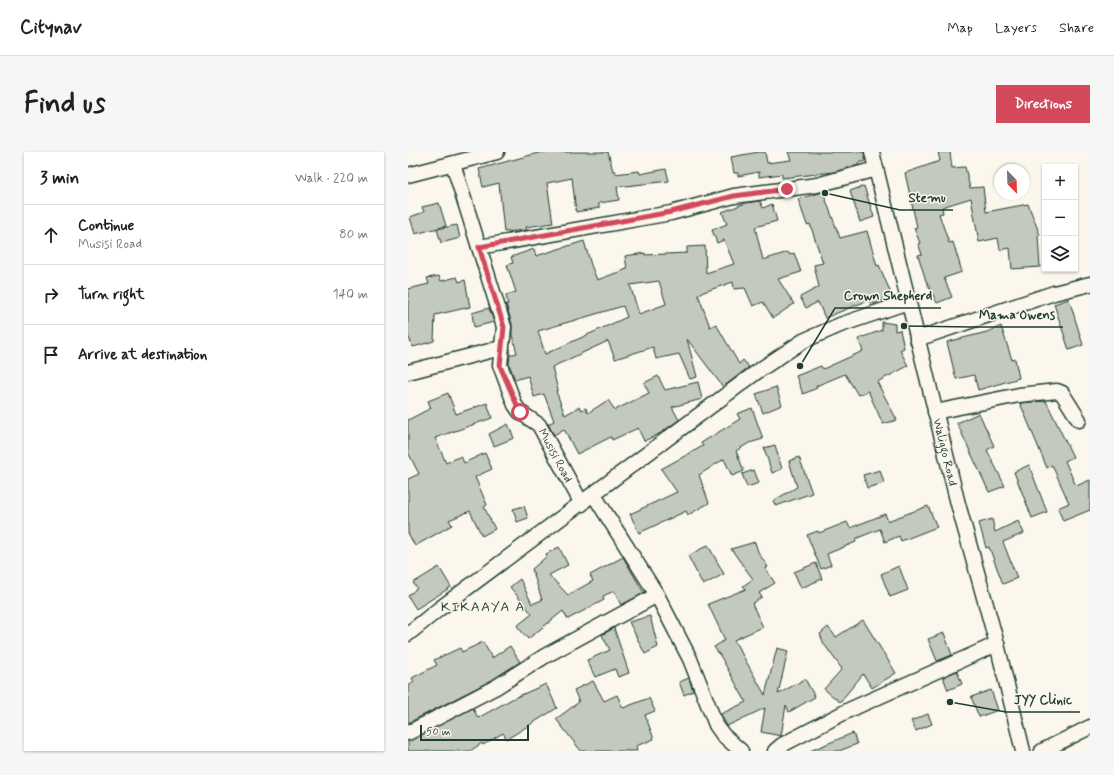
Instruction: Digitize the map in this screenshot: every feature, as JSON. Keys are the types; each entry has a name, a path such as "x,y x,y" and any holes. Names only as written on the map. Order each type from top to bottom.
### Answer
{"street":[{"path":"408,175 497,152"},
{"name":"Waliggo Road","path":"872,152 958,504 997,644 1023,751"},
{"name":"Musisi Road","path":"452,164 504,327 500,366 515,405 520,412 539,425 582,504"},
{"path":"479,247 671,212 734,196 817,185 876,169"},
{"path":"917,339 1054,293 1090,284"},
{"path":"408,634 439,609 582,504 758,371 803,341 840,325 908,302"},
{"path":"408,372 501,348"},
{"path":"935,412 1019,395 1057,391 1062,394 1079,420"},
{"path":"594,495 657,595 690,659 716,725 723,735 741,751"},
{"path":"408,733 496,687 546,656 657,595"},
{"path":"774,751 782,745 849,710 997,644"},
{"path":"1042,751 1090,727"}],"building":[{"path":"542,152 608,152 615,174 639,171 640,174 666,169 669,181 617,187 619,200 599,203 599,208 576,212 572,178 547,183 553,223 526,227 527,230 504,232 499,183 483,187 479,169"},
{"path":"765,152 767,163 791,160 788,152 864,152 865,161 858,163 859,165 833,172 782,178 782,174 759,177 759,172 738,176 738,173 734,173 731,157"},
{"path":"938,152 950,152 952,168 965,167 970,188 983,187 986,212 1028,204 1040,235 1038,236 1040,267 1012,269 1010,248 1000,250 998,238 979,242 971,198 942,207 943,213 939,214 949,243 953,242 962,272 944,278 952,297 937,303 926,281 918,255 922,254 918,244 920,243 914,228 917,227 905,173 940,161"},
{"path":"864,186 874,217 860,222 850,191"},
{"path":"823,192 840,238 867,231 877,266 879,265 892,296 871,305 869,300 825,318 818,302 806,308 800,297 819,287 814,265 823,263 810,224 807,225 798,199"},
{"path":"760,201 763,208 772,204 777,221 755,227 763,260 788,252 790,255 794,253 801,272 778,279 794,304 773,318 763,302 753,306 745,288 734,289 733,282 698,294 710,327 716,324 739,364 743,360 749,367 723,387 687,339 697,377 690,379 679,354 656,359 653,347 615,359 608,341 552,367 558,390 556,391 565,415 579,407 582,410 586,408 588,413 608,400 615,410 649,393 644,383 658,376 665,390 698,382 702,399 672,407 679,420 659,434 644,441 638,428 612,440 611,437 577,454 564,429 554,435 548,424 554,421 544,394 534,397 528,376 515,380 509,364 510,355 517,353 512,335 512,324 506,304 508,304 506,295 516,292 507,265 513,263 511,257 534,249 536,256 584,241 597,280 627,269 625,256 645,253 645,255 687,253 687,247 705,246 706,273 734,264 724,240 717,243 712,230 727,224 722,212 746,203","holes":["659,281 666,304 639,314 630,285","623,306 627,317 545,354 538,331"]},
{"path":"439,203 446,226 415,234 410,217 424,212 422,207"},
{"path":"457,225 460,238 441,243 437,229"},
{"path":"439,276 441,281 457,277 459,282 465,280 470,307 435,315 434,341 413,347 408,336 408,289 429,284 427,278"},
{"path":"1069,299 1083,345 1069,350 1054,304"},
{"path":"489,308 494,322 474,327 472,313"},
{"path":"882,322 895,324 895,331 900,330 904,348 900,350 908,366 877,382 897,420 883,424 868,391 858,395 845,374 816,386 817,388 803,394 796,376 821,366 823,369 863,351 858,339 882,330"},
{"path":"1001,326 1012,360 1015,359 1019,378 978,390 974,375 956,379 947,342 987,332"},
{"path":"776,387 782,405 763,413 756,394"},
{"path":"448,393 456,414 487,403 492,418 435,438 446,463 461,456 464,463 485,453 492,469 475,477 487,505 484,507 495,529 482,536 470,511 449,520 452,525 415,546 408,533 408,479 419,474 408,452 408,420 431,408 428,401"},
{"path":"1046,401 1073,457 1065,461 1076,486 1090,480 1090,510 1063,521 1058,508 1069,503 1052,465 1047,468 1020,403"},
{"path":"752,408 763,439 749,443 736,451 744,471 732,476 724,459 699,475 709,503 688,515 686,511 639,533 630,514 677,492 661,469 703,446 701,443 740,419 737,414"},
{"path":"979,413 994,446 987,450 1005,486 989,492 957,423"},
{"path":"508,424 514,438 494,446 489,434"},
{"path":"775,445 782,469 772,473 764,448"},
{"path":"799,457 812,493 776,506 773,501 797,487 789,461"},
{"path":"1029,465 1047,512 1032,518 1014,472"},
{"path":"754,470 759,483 747,487 742,474"},
{"path":"880,470 884,483 867,488 863,475"},
{"path":"524,506 528,518 517,522 513,509"},
{"path":"928,506 937,527 901,541 899,536 885,542 880,529 855,539 856,542 827,554 831,565 821,569 807,535 818,531 819,533 847,522 850,528 885,514 888,521"},
{"path":"992,519 995,532 1018,521 1024,533 1003,542 1017,578 1003,584 989,547 986,548 979,523"},
{"path":"755,542 758,552 768,567 765,568 775,583 759,593 762,597 752,604 763,627 734,640 765,695 777,648 788,651 778,694 805,679 815,697 789,712 786,705 781,736 761,732 765,708 727,726 721,714 746,702 714,647 725,640 708,604 746,589 743,586 753,579 731,549"},
{"path":"708,545 724,574 703,585 688,556"},
{"path":"559,547 568,565 549,575 568,595 593,581 590,575 623,557 644,593 621,605 614,591 603,596 604,600 568,619 563,611 528,639 517,626 532,614 510,587 520,579 532,604 542,600 532,569 547,556 546,554"},
{"path":"816,563 822,579 801,588 794,572"},
{"path":"899,566 908,590 890,597 881,574"},
{"path":"439,567 451,587 416,609 408,596 417,588 413,583"},
{"path":"650,616 658,647 645,654 629,622"},
{"path":"863,620 896,673 872,688 863,674 840,702 824,689 842,669 824,644 820,634 828,627 836,637"},
{"path":"614,628 629,673 618,677 615,669 595,677 587,660 610,650 602,635"},
{"path":"944,633 952,655 937,661 928,639"},
{"path":"483,642 492,658 510,646 520,662 492,680 408,723 408,686 414,682 412,678 437,665 434,660 460,648 462,652"},
{"path":"957,671 962,684 948,690 943,677"},
{"path":"689,678 693,691 684,695 679,682"},
{"path":"593,681 604,701 617,695 623,708 649,698 655,711 645,715 654,739 636,746 637,751 581,751 556,719 579,702 574,690"},
{"path":"546,684 557,708 507,739 503,733 483,745 482,743 470,751 408,751 408,741 473,708 478,718 512,699"},
{"path":"991,690 998,710 979,717 971,697"},
{"path":"928,714 932,724 916,731 911,721"},
{"path":"853,733 857,744 839,751 810,751"}],"place":[{"name":"Stemu","path":"825,193"},
{"name":"Mama Owens","path":"904,326"},
{"name":"Crown Shepherd","path":"800,366"},
{"name":"JYY Clinic","path":"950,702"}],"district":[{"name":"KIKAAYA A","path":"483,606"}],"route":[{"path":"520,412 515,405 500,366 504,327 479,247 565,231 613,224 671,212 734,196 787,189"}]}
